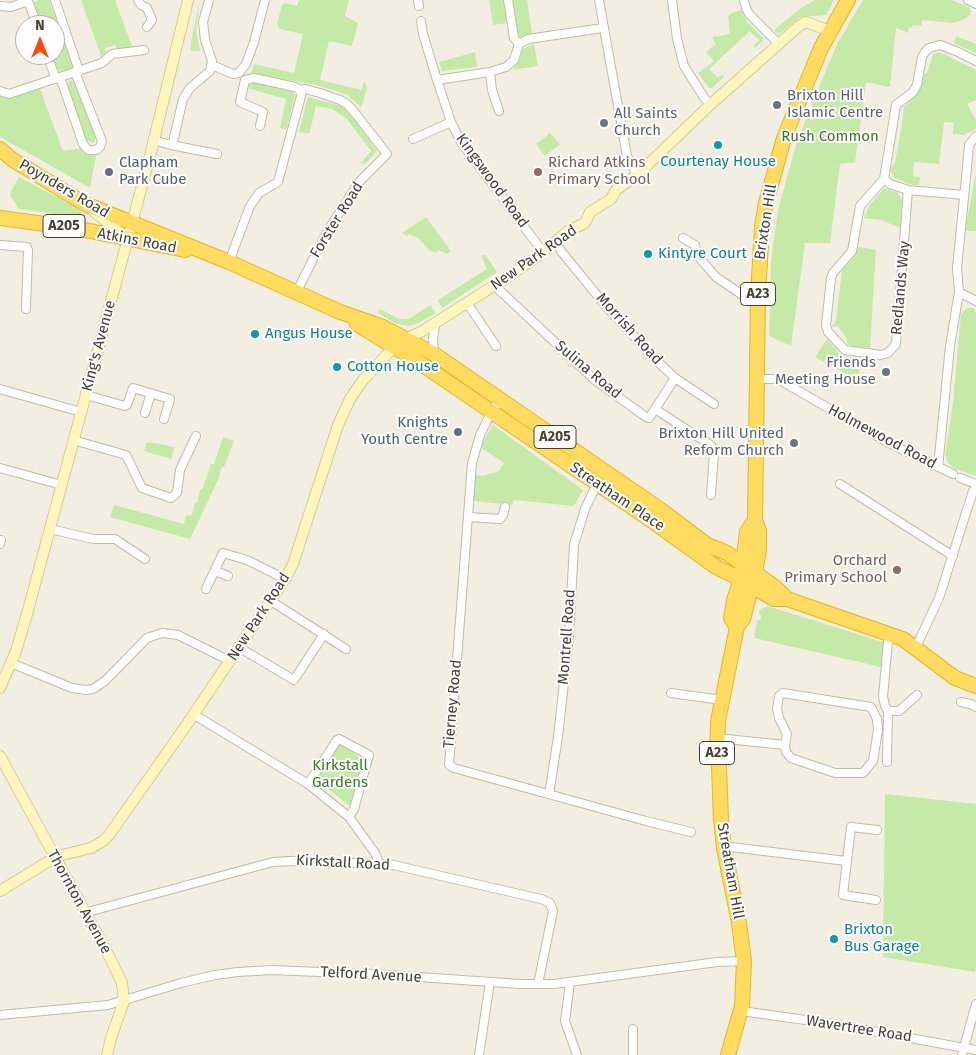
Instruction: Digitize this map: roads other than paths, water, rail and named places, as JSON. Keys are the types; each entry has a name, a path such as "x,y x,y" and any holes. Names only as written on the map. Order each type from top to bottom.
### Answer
{"highway":[{"name":"Brixton Hill","path":"749,579 759,541 759,531 755,520 758,295 762,226 784,138 820,48 848,0"},
{"name":"Poynders Road","path":"0,149 7,161 86,204 130,223"},
{"name":"Atkins Road","path":"0,218 62,226 215,257"},
{"name":"Atkins Road","path":"130,223 229,262 340,312 381,326 399,341"},
{"name":"Streatham Place","path":"399,341 434,354 658,508 707,545 723,551 743,565"},
{"name":"Streatham Place","path":"399,341 492,412 716,567 749,579"},
{"name":"Brixton Hill","path":"749,579 743,565 747,532 755,520"},
{"path":"707,545 718,557 749,579"},
{"name":"A205","path":"749,579 775,587 787,599 903,639 956,679 976,686"},
{"name":"Streatham Hill","path":"728,1055 741,1011 744,992 744,961 739,923 724,848 717,738 718,721 737,627 731,618 749,579"}],"street":[{"path":"0,6 11,7 29,0 34,15"},
{"path":"52,65 83,144 88,150 96,150 100,147 102,141 77,71 55,0"},
{"path":"138,0 140,5 147,8 152,20 147,27"},
{"name":"King's Avenue","path":"0,688 18,644 50,529 188,0"},
{"path":"171,145 174,142 184,99 190,88 207,75 212,65 203,22 210,0"},
{"path":"212,65 233,74 239,72 246,64 265,0"},
{"path":"508,0 514,38 519,44"},
{"path":"599,0 627,156 637,175"},
{"path":"672,0 677,39 684,66 705,99 712,104"},
{"path":"744,0 750,14 778,44"},
{"path":"968,0 976,4"},
{"name":"Kingswood Road","path":"421,21 436,80 451,122 461,142 543,252"},
{"name":"New Park Road","path":"0,891 54,858 92,848 104,841 240,648 285,580 293,564 338,425 350,399 362,380 399,341 421,332 495,286 573,228 584,222 590,212 611,199 616,190 637,175 799,26 806,22 830,32"},
{"path":"519,44 535,38 603,28"},
{"path":"436,80 490,72 510,65 514,60 519,44"},
{"path":"964,195 908,190 890,184 884,179 896,105 913,92 917,85 922,57 925,52 929,48 940,45 976,61"},
{"path":"0,91 9,94 102,63 112,54 144,50"},
{"path":"490,72 492,90 499,111"},
{"path":"229,262 250,206 259,193 278,182 301,96 300,90 295,87 254,78 246,80 240,102 263,112 260,126"},
{"name":"Forster Road","path":"297,292 309,264 360,181 387,154 347,104 320,92 300,90"},
{"path":"413,139 451,122"},
{"path":"938,467 950,346 959,292 957,268 968,153 969,145 976,136"},
{"path":"153,140 217,154"},
{"path":"967,167 976,169"},
{"name":"Redlands Way","path":"884,179 860,206 852,251 830,278 826,325 828,332 844,350 881,355 888,353 896,344 908,190"},
{"name":"A205","path":"86,204 127,238"},
{"path":"683,238 695,245 697,255 716,277 741,294 758,295"},
{"name":"Morrish Road","path":"556,241 561,251 605,305 675,378 714,404"},
{"path":"0,246 27,247 26,309"},
{"name":"Sulina Road","path":"495,286 596,380 646,417 649,418 655,410"},
{"path":"959,292 976,301"},
{"path":"467,303 496,346"},
{"path":"434,354 433,337 436,322"},
{"path":"675,378 655,410 713,448 711,495"},
{"name":"Holmewood Road","path":"757,379 773,378 778,380 887,442 956,476 975,488"},
{"path":"86,395 125,406 133,388 151,393 170,399 164,419"},
{"path":"0,389 81,412"},
{"path":"145,412 151,393"},
{"name":"Tierney Road","path":"500,399 474,450 449,765 454,768 691,832"},
{"path":"73,440 126,455 142,488 171,498 177,492 180,470 196,436"},
{"path":"0,468 62,485"},
{"name":"Montrell Road","path":"549,794 569,645 574,545 585,509 597,484"},
{"path":"840,484 953,556"},
{"path":"916,647 940,598 975,488"},
{"path":"468,517 500,519 503,515 504,507"},
{"path":"50,529 93,539 115,540 145,559"},
{"path":"206,589 221,555 226,553 247,560 285,580"},
{"path":"215,570 228,576"},
{"path":"271,601 346,648"},
{"path":"11,663 72,688 93,689 105,681 147,638 162,633 178,635 230,661"},
{"path":"240,648 294,680 324,634"},
{"path":"887,762 888,712 883,697 888,641 891,634"},
{"path":"670,693 722,700"},
{"path":"783,693 871,707 875,712 878,730 873,762 863,772 835,773 791,758 786,752 785,745 787,734 776,708 779,696 783,693"},
{"path":"888,712 898,712 917,695"},
{"path":"961,702 976,706"},
{"path":"193,714 308,784 349,817 374,851 379,863"},
{"path":"717,738 785,745"},
{"path":"308,784 339,739 368,755 354,808 349,817"},
{"name":"Thornton Avenue","path":"0,756 119,977 123,988 124,1000"},
{"path":"876,900 843,895 850,828 877,830"},
{"path":"724,848 731,847 846,861"},
{"name":"Kirkstall Road","path":"84,913 273,862 379,863 541,899 550,903 552,911 538,984"},
{"name":"Telford Avenue","path":"0,1015 108,1005 202,978 249,971 272,970 390,975 538,984 570,983 717,962 744,961"},
{"path":"479,1055 490,982"},
{"path":"570,983 565,1021 577,1055"},
{"path":"107,1055 124,1000"},
{"path":"963,1051 976,1004"},
{"name":"Wavertree Road","path":"741,1011 834,1024 963,1051 976,1050"},
{"path":"633,1029 633,1055"}],"place":[{"name":"Brixton Hill Islamic Centre","path":"777,105"},
{"name":"All Saints Church","path":"604,123"},
{"name":"Courtenay House","path":"718,145"},
{"name":"Clapham Park Cube","path":"109,172"},
{"name":"Richard Atkins Primary School","path":"538,172"},
{"name":"Kintyre Court","path":"648,254"},
{"name":"Angus House","path":"255,334"},
{"name":"Cotton House","path":"337,367"},
{"name":"Friends Meeting House","path":"886,372"},
{"name":"Knights Youth Centre","path":"458,432"},
{"name":"Brixton Hill United Reform Church","path":"794,443"},
{"name":"Orchard Primary School","path":"897,570"},
{"name":"Brixton Bus Garage","path":"834,939"}],"park label":[{"name":"Rush Common","path":"830,137"},
{"name":"Kirkstall Gardens","path":"340,774"}]}
